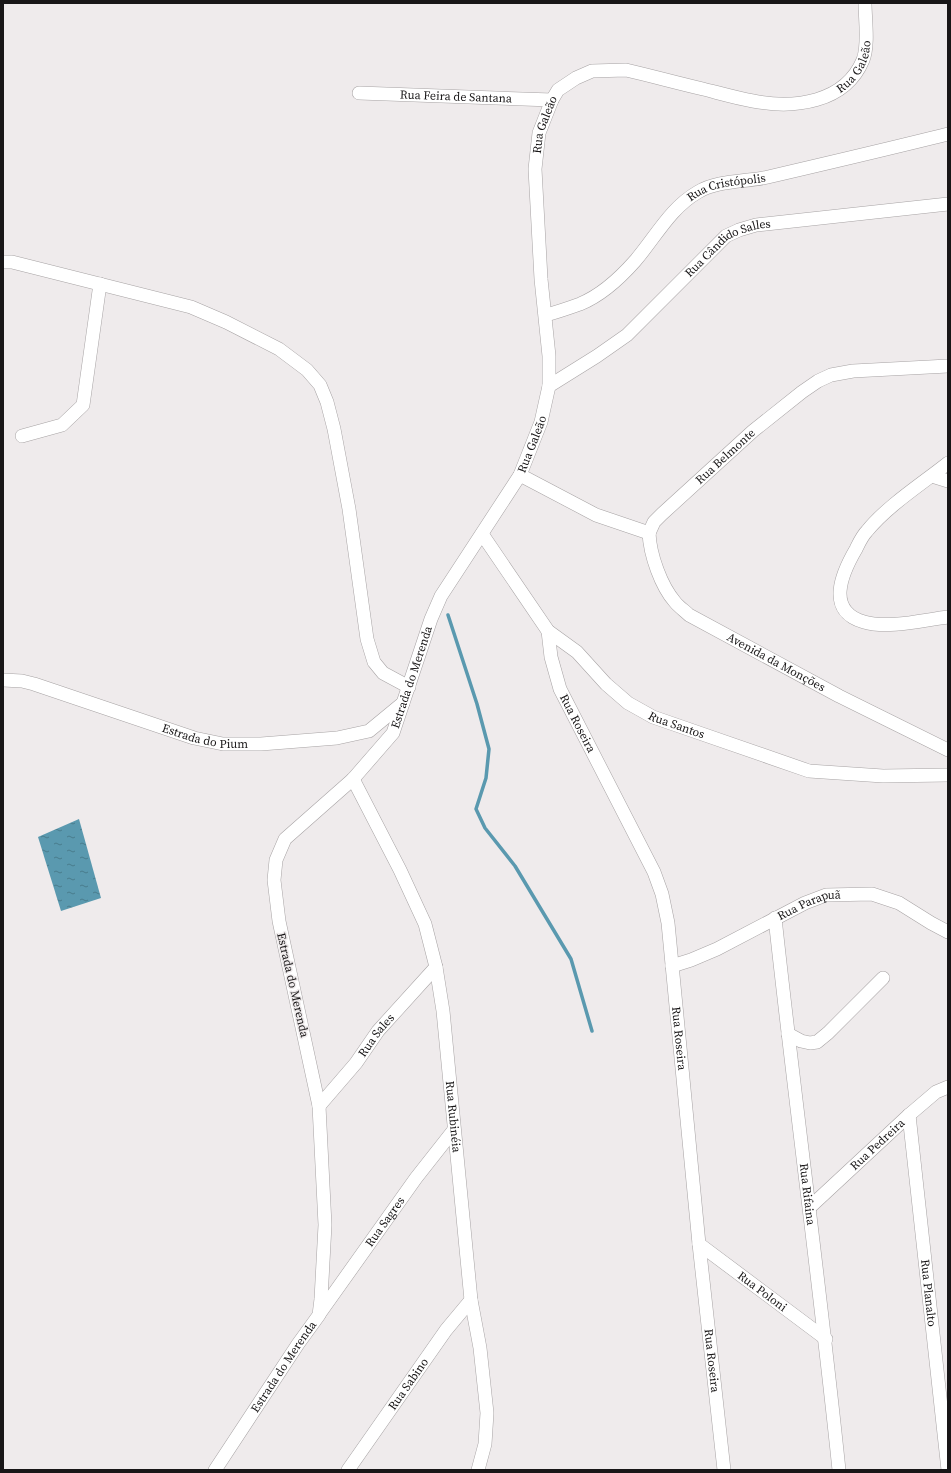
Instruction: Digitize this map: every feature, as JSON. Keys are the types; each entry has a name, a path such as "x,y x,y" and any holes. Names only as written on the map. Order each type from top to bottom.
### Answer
{"street":[{"name":"Rua Galeão","path":"482,534 520,475 541,422 549,386 549,356 546,315 541,279 535,169 539,133 552,100 558,90 576,78 592,71 626,70 753,102 779,104 808,102 828,96 846,85 857,73 864,59 866,43 865,3"},
{"name":"Rua Feira de Santana","path":"359,92 552,100"},
{"name":"Rua Cristópolis","path":"546,315 581,304 604,290 619,278 635,261 672,213 687,199 699,191 719,184 765,177 948,134"},
{"name":"Rua Cândido Salles","path":"549,386 627,335 726,236 739,230 756,225 948,204"},
{"path":"3,262 12,262 191,307 226,322 279,349 307,370 320,385 328,402 349,509 369,645 374,662 383,673 409,687"},
{"path":"22,436 62,425 83,405 100,284"},
{"name":"Rua Belmonte","path":"649,533 654,522 662,514 753,431 818,381 831,375 853,371 948,366"},
{"path":"948,463 892,506 867,531 841,578 840,597 841,602 847,612 854,618 864,622 889,625 948,617"},
{"path":"520,475 596,515 649,533"},
{"path":"932,476 948,481"},
{"name":"Avenida da Monções","path":"649,533 652,557 668,592 676,604 689,615 839,696 948,750"},
{"name":"Estrada do Merenda","path":"215,1470 298,1344 319,1315 325,1225 319,1106 279,921 274,880 276,860 285,839 353,778 393,732 431,619 441,596 482,534"},
{"name":"Rua Santos","path":"482,534 548,632 577,652 606,684 628,703 653,717 809,771 883,776 948,775"},
{"name":"Rua Roseira","path":"548,632 552,657 560,689 654,872 662,894 668,923 699,1244 724,1470"},
{"name":"Estrada do Pium","path":"3,680 22,681 34,684 194,738 223,744 260,744 337,738 369,731 403,703"},
{"path":"369,731 378,736 383,745"},
{"name":"Rua Rubinéia","path":"353,778 400,870 425,924 436,967 443,1011 453,1130 471,1300 480,1348 487,1413 485,1444 478,1470"},
{"name":"Rua Parapuã","path":"672,966 717,949 805,903 826,895 872,894 899,903 948,932"},
{"name":"Rua Rifaina","path":"775,918 826,1339 840,1470"},
{"name":"Rua Sales","path":"319,1106 356,1063 378,1032 436,967"},
{"path":"788,1034 810,1043 817,1042 883,978"},
{"name":"Rua Pedreira","path":"810,1207 909,1115 936,1092 948,1087"},
{"name":"Rua Planalto","path":"909,1115 948,1470"},
{"name":"Rua Sagres","path":"319,1315 416,1178 453,1130"},
{"name":"Rua Poloni","path":"699,1244 826,1339"},
{"name":"Rua Sabino","path":"348,1470 442,1336 471,1300"}],"water":[{"path":"79,819 101,898 61,911 38,837"}],"waterway":[{"path":"448,615 477,704 489,749 486,778 476,809 485,828 515,866 571,959 592,1031"}]}
